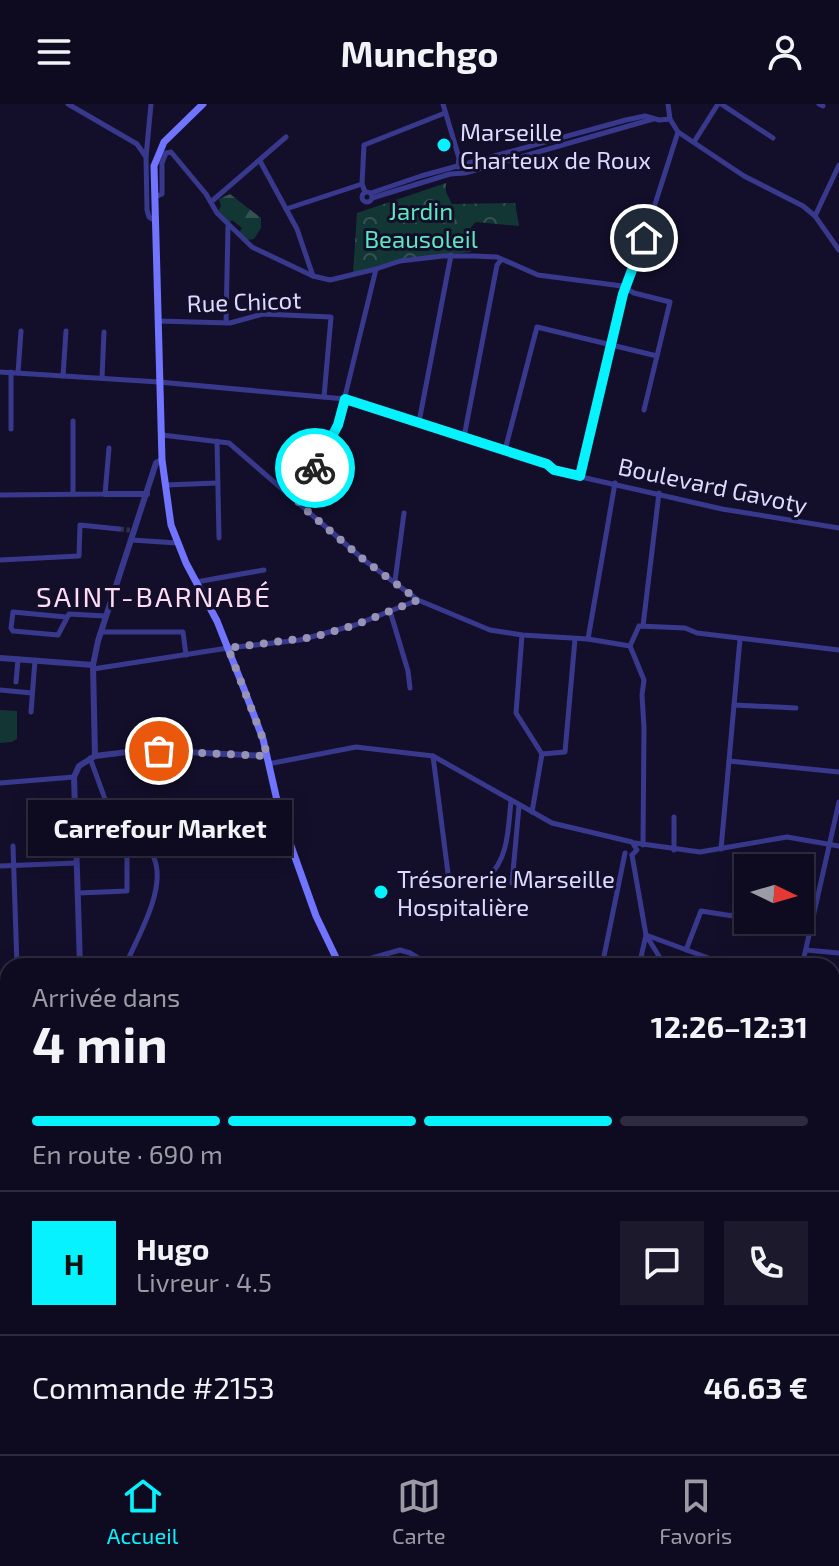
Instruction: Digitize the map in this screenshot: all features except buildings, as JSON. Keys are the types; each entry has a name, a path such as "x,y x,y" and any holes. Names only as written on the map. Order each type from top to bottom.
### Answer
{"main road":[{"path":"203,104 159,150 154,166 164,485 177,543 228,648 263,739 281,818 316,916 338,958"}],"street":[{"path":"68,104 137,144 146,157"},
{"path":"151,104 146,157 147,210 154,220"},
{"path":"443,104 459,158 459,169"},
{"path":"668,104 670,119 678,132 744,176 803,206 815,216 839,250"},
{"path":"694,142 720,104 773,138"},
{"path":"445,113 364,145 362,184 370,195 654,119 670,119"},
{"path":"580,476 627,288 678,132"},
{"path":"212,201 286,137"},
{"path":"154,197 162,194 162,163 166,153 171,152 228,225 252,247 313,276 330,280 400,261 451,255 497,257 538,275 627,288 634,293 670,302 644,410"},
{"path":"459,158 467,167"},
{"path":"260,161 297,229 313,276"},
{"path":"815,216 839,165"},
{"path":"286,209 362,184"},
{"path":"226,323 228,225"},
{"path":"419,422 451,255"},
{"path":"464,437 497,265 501,260"},
{"path":"298,503 338,425 376,269"},
{"name":"Rue Chicot","path":"157,321 226,323 263,314 331,317 324,397"},
{"path":"505,450 537,327 657,356"},
{"path":"11,429 14,372 21,331"},
{"path":"63,376 66,331"},
{"path":"102,378 104,332"},
{"name":"Boulevard Gavoty","path":"0,372 159,382 345,399 547,464 554,470 722,509 839,528"},
{"path":"73,421 73,494"},
{"path":"161,435 229,443 364,560 418,600 483,628 630,646"},
{"path":"217,441 219,538"},
{"path":"105,494 109,448"},
{"path":"128,958 155,894 156,879 152,854 127,831 105,799 92,757 93,667 105,616 132,540 132,530 156,463 162,460"},
{"path":"164,485 217,483"},
{"path":"588,639 615,483"},
{"path":"643,626 659,493"},
{"path":"0,495 147,494"},
{"path":"395,582 404,513"},
{"path":"0,560 79,556 80,525 119,529"},
{"path":"132,540 177,543"},
{"path":"196,582 264,570"},
{"path":"0,658 93,667 186,655 314,637 355,625 418,600"},
{"path":"390,611 410,688"},
{"path":"66,617 58,635 13,631 11,628 13,612 66,617 71,614 105,616"},
{"path":"643,845 644,680 630,646 639,626 685,628 697,633 839,650"},
{"path":"101,632 183,632 186,655"},
{"path":"522,635 516,713 542,754 532,812"},
{"path":"721,849 740,638"},
{"path":"542,754 565,752 575,639"},
{"path":"16,682 18,659"},
{"path":"31,712 35,660"},
{"path":"0,690 32,693"},
{"path":"734,705 796,708"},
{"path":"80,958 74,777 79,766 92,757 144,750 268,760 356,747 433,756 519,806 567,828 626,842 700,852 787,837 839,846"},
{"path":"165,751 165,776"},
{"path":"433,756 449,881 487,878 494,871 505,849 511,801"},
{"path":"729,761 839,772"},
{"path":"0,783 74,777"},
{"path":"804,958 839,802"},
{"path":"512,883 519,806"},
{"path":"674,817 674,850"},
{"path":"78,893 127,891 127,831"},
{"path":"626,842 623,847 628,854 646,935 660,958"},
{"path":"628,854 637,850 635,843"},
{"path":"13,846 17,958"},
{"path":"604,958 628,854"},
{"path":"0,866 76,863"},
{"path":"686,948 701,911 733,916 734,913"},
{"path":"646,935 710,958"},
{"path":"641,958 646,935"},
{"path":"371,958 400,950 418,958"},
{"path":"806,950 839,953"}],"green space":[{"name":"Jardin Beausoleil","path":"446,183 446,192 452,204 515,203 519,226 476,222 471,227 471,252 406,258 353,273 357,213"},
{"path":"230,194 261,218 261,228 254,239 247,240 239,233 242,228 232,220 229,223 218,211 221,206 219,199"},
{"path":"0,710 17,711 17,739 12,742 0,743"}],"tunnel":[{"path":"119,529 130,530"}],"way so far":[{"path":"159,751 267,756 228,648 314,637 355,625 418,600 364,560 298,503 315,468"}],"place":[{"name":"Marseille Charteux de Roux","path":"444,145"},
{"name":"Carrefour Market","path":"159,751"},
{"name":"Trésorerie Marseille Hospitalière","path":"381,892"}],"district":[{"name":"SAINT-BARNABÉ","path":"154,596"}],"route":[{"path":"315,468 338,425 345,399 580,476 623,294 644,238"}]}
